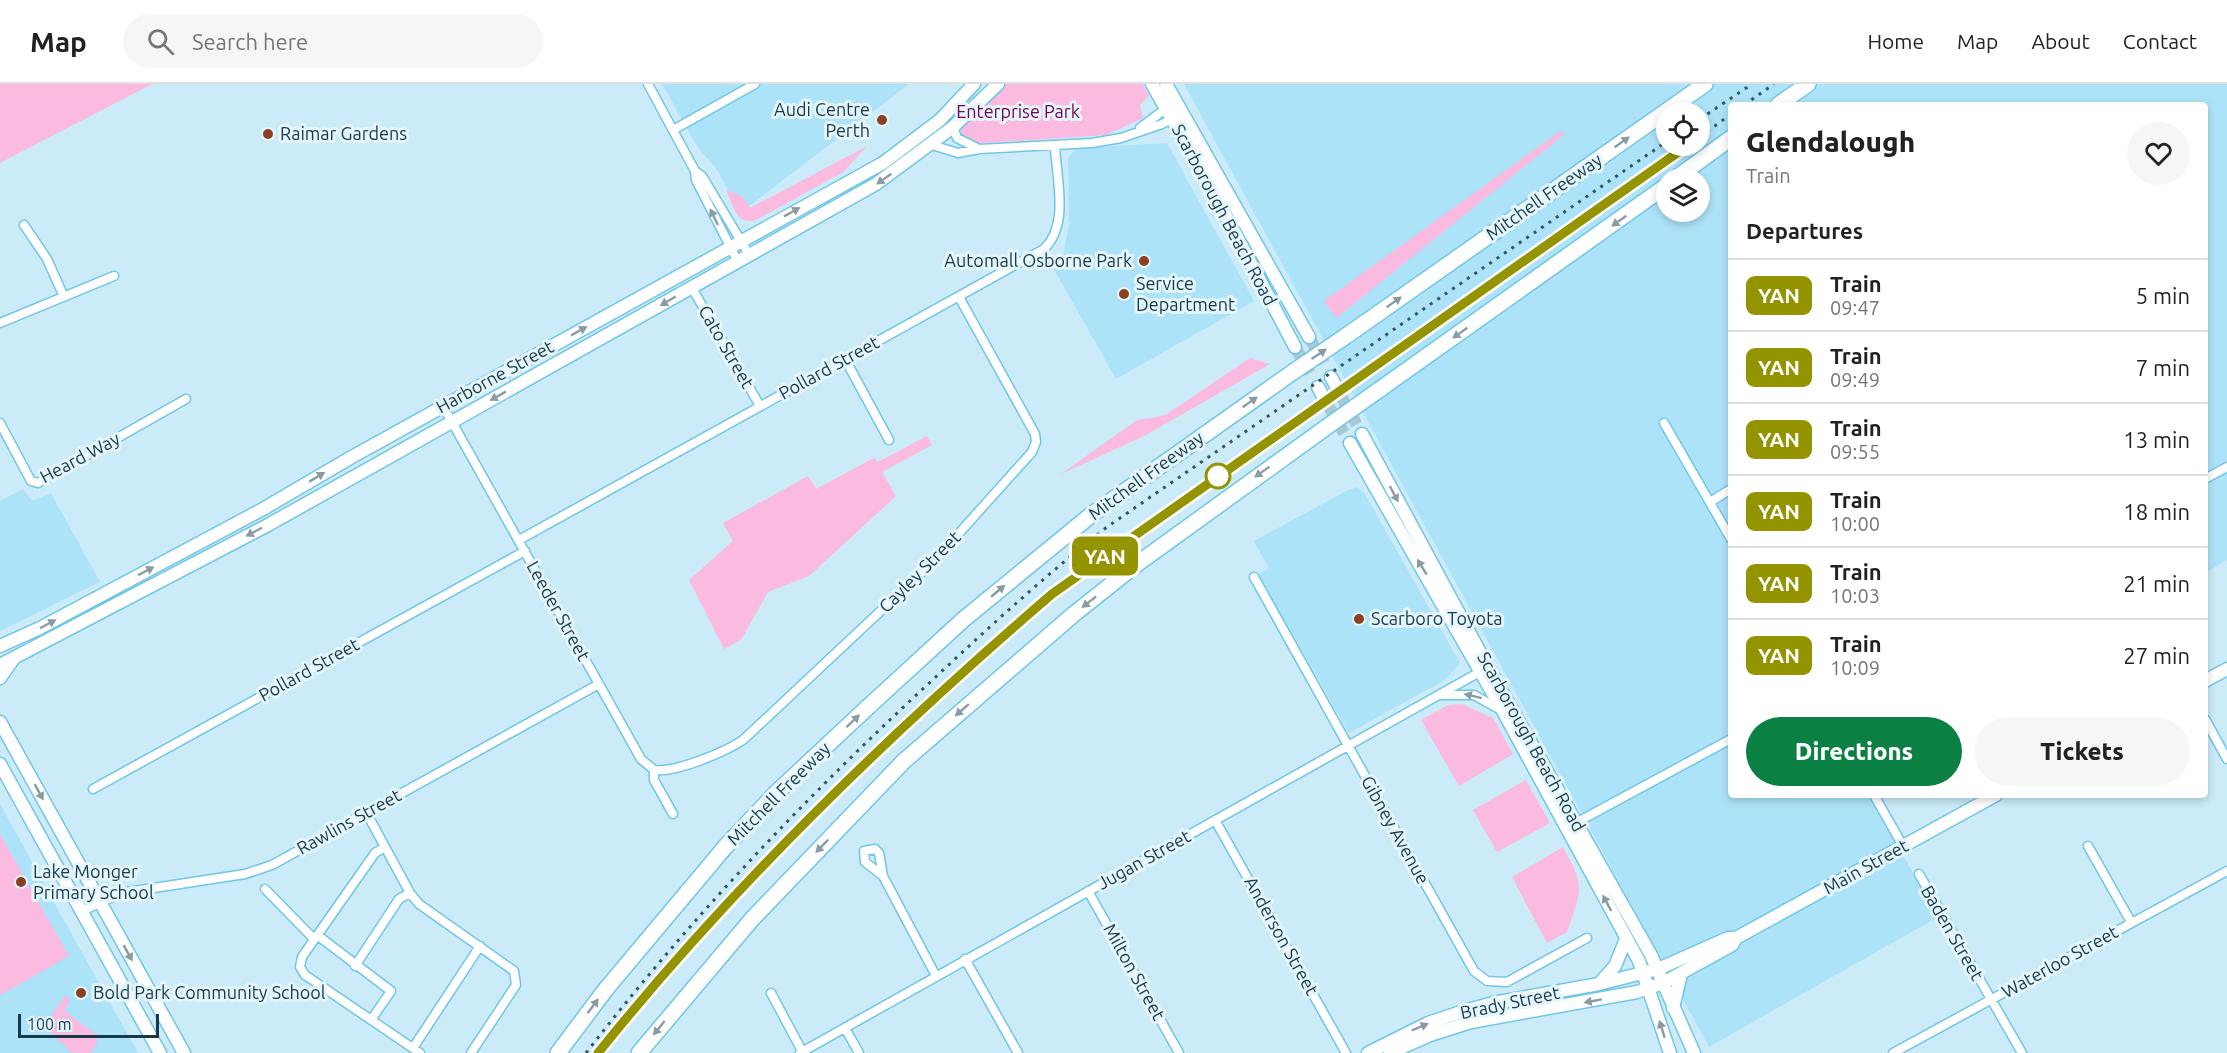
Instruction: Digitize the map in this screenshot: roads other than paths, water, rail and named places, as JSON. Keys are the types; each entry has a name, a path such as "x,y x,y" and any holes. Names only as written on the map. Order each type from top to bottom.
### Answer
{"highway":[{"name":"Mitchell Freeway","path":"558,1053 606,989 726,846 777,792 964,619 1091,514 1705,84"},
{"path":"1782,102 1808,84"},
{"path":"1690,168 1728,140"},
{"path":"639,1053 753,918 904,761 1074,614 1175,536 1656,193"}],"main road":[{"name":"Harborne Street","path":"0,646 40,628 252,514 883,163 940,120 974,84"},
{"name":"Harborne Street","path":"0,665 102,613 359,474 876,184 932,145 998,84"},
{"name":"Scarborough Beach Road","path":"1152,84 1174,110 1309,337"},
{"name":"Scarborough Beach Road","path":"1167,84 1174,110 1295,347"},
{"path":"614,311 623,327"},
{"name":"Scarborough Beach Road","path":"1362,434 1484,669 1504,713 1658,969 1694,1053"},
{"name":"Scarborough Beach Road","path":"1350,443 1484,669 1571,825 1645,973 1670,1053"},
{"path":"350,458 359,474"},
{"path":"0,678 14,657"},
{"path":"2208,679 2227,669"},
{"path":"0,722 184,1053"},
{"path":"0,764 160,1053"},
{"name":"Main Street","path":"1650,988 1681,974 1732,945 1736,939 1991,798"},
{"name":"Main Street","path":"1658,969 1728,938 1736,939"},
{"path":"1599,984 1615,966 1626,939"},
{"name":"Brady Street","path":"1368,1053 1408,1032 1461,1012 1599,984 1658,969"},
{"path":"1673,1008 1681,974"},
{"name":"Brady Street","path":"1390,1053 1430,1035 1471,1022 1609,999 1650,988"}],"street":[{"path":"648,84 695,171 696,180 735,244 750,256"},
{"path":"673,129 755,84"},
{"path":"932,145 958,153 979,149 1107,141 1162,124 1174,110"},
{"path":"953,127 957,138 979,149"},
{"name":"Pollard Street","path":"519,540 1036,254 1054,237 1059,217 1055,145"},
{"path":"24,225 47,259 64,297"},
{"path":"735,244 738,262"},
{"path":"0,322 114,276"},
{"name":"Cato Street","path":"692,288 760,406"},
{"name":"Cayley Street","path":"654,770 670,770 731,748 743,740 935,560 1032,452 1036,442 1035,434 959,297"},
{"path":"845,359 889,440"},
{"name":"Heard Way","path":"0,423 31,481 38,483 186,399"},
{"name":"Leeder Street","path":"443,406 641,759 654,770 654,780 673,814"},
{"path":"1664,423 1728,534"},
{"path":"2208,477 2227,466"},
{"path":"1710,502 1728,491"},
{"name":"Pollard Street","path":"93,789 525,551"},
{"name":"Gibney Avenue","path":"1254,577 1474,971 1487,981 1507,982 1587,938"},
{"name":"Jugan Street","path":"801,1052 1349,747 1484,669"},
{"name":"Rawlins Street","path":"82,911 121,893 260,870 599,684"},
{"path":"1437,695 1474,695 1504,713"},
{"path":"2208,724 2227,759"},
{"path":"1571,825 1728,741"},
{"path":"1876,798 1903,846"},
{"path":"366,812 410,893 419,904 514,971 516,985 471,1053"},
{"name":"Anderson Street","path":"1215,820 1346,1053"},
{"path":"2088,846 2131,922"},
{"path":"384,847 375,853 302,957 300,967 305,975 416,1050 480,946"},
{"name":"Waterloo Street","path":"1893,1053 2227,871"},
{"name":"Baden Street","path":"1919,874 2022,1053"},
{"path":"883,876 936,976"},
{"path":"265,889 315,937 392,991 371,1020"},
{"name":"Milton Street","path":"1088,891 1179,1053"},
{"path":"355,966 399,899 410,893"},
{"path":"965,959 1018,1053"},
{"path":"771,993 801,1052"},
{"path":"845,1028 859,1053"}],"tunnel":[{"path":"1309,337 1326,367"},
{"path":"1295,347 1312,376"},
{"path":"1342,398 1362,434"},
{"path":"1329,407 1350,443"}],"railway":[{"path":"1710,112 1752,84"},
{"path":"1748,102 1774,84"},
{"path":"1710,130 1728,116"},
{"path":"586,1053 665,956 791,817 880,729 1060,565 1107,527 1656,149"},
{"path":"598,1053 703,930 814,813 931,701 1052,594 1673,156"}],"train":[{"name":"YAN","path":"598,1053 726,903 961,673 1052,594 1673,156"}],"place":[{"name":"Audi Centre Perth","path":"882,120"},
{"name":"Raimar Gardens","path":"268,134"},
{"name":"Automall Osborne Park","path":"1144,261"},
{"name":"Service Department","path":"1124,294"},
{"name":"Scarboro Toyota","path":"1359,619"},
{"name":"Lake Monger Primary School","path":"21,882"},
{"name":"Bold Park Community School","path":"81,993"}],"park label":[{"name":"Enterprise Park","path":"1018,112"}]}
